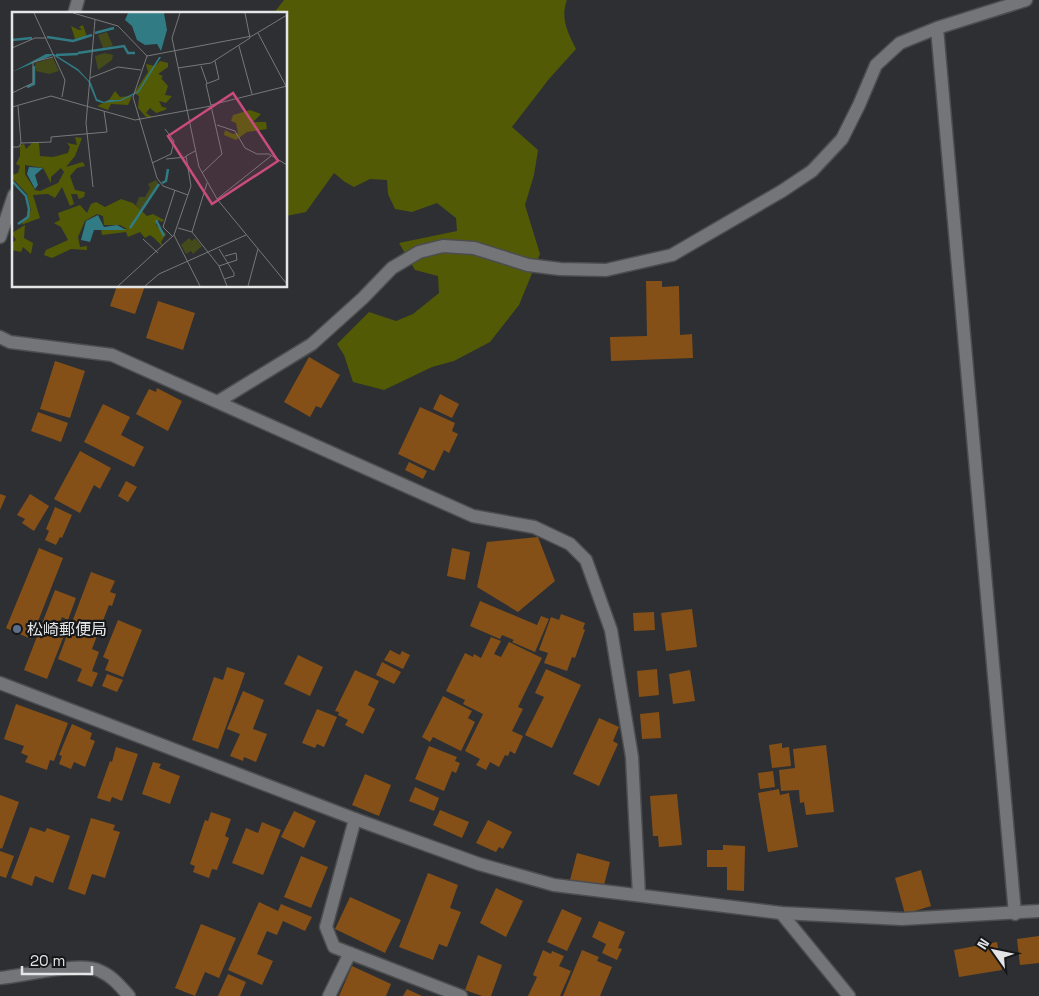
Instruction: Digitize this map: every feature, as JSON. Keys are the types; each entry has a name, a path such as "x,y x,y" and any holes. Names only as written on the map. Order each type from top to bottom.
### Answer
{"street":[{"path":"219,401 312,344 363,298 392,268 419,252 443,246 474,248 528,265 560,269 606,270 672,254 812,171 842,139 876,65 900,43 936,28 1026,0"},
{"path":"936,28 1015,914"},
{"path":"0,237 12,201"},
{"path":"0,337 10,342 112,355 219,401 473,516 534,527 570,544 586,560 611,630 632,757 639,895"},
{"path":"0,683 479,864 554,885 781,914 902,919 1015,914 1039,911"},
{"path":"355,818 326,927 334,947 461,996"},
{"path":"781,914 849,996"},
{"path":"329,996 350,953"},
{"path":"0,978 75,967 98,970 113,978 129,996"}],"green space":[{"path":"284,0 567,0 564,13 565,19 576,49 549,79 512,127 538,150 534,175 525,205 540,254 519,305 490,342 454,361 432,367 384,390 353,382 344,355 337,344 369,312 396,321 413,314 439,293 438,276 415,270 399,243 457,231 456,218 437,203 412,212 395,209 388,194 387,180 370,179 354,187 334,173 306,212 288,216 288,12 275,12"}],"building":[{"path":"646,281 662,281 662,287 679,286 680,335 692,334 693,358 611,361 610,337 647,336"},
{"path":"116,288 144,288 135,314 110,306"},
{"path":"158,301 195,313 183,350 146,338"},
{"path":"309,357 340,375 321,408 316,406 310,417 284,402"},
{"path":"55,361 85,371 70,418 40,409"},
{"path":"157,388 182,401 168,431 136,414 149,389 156,392"},
{"path":"440,394 459,404 452,418 433,409"},
{"path":"103,404 130,417 121,435 144,447 134,467 84,442"},
{"path":"420,407 455,423 452,431 458,434 449,453 444,450 434,471 398,454"},
{"path":"38,412 68,423 61,442 31,431"},
{"path":"80,451 111,468 100,489 94,485 80,513 54,499"},
{"path":"409,462 427,471 423,479 405,470"},
{"path":"126,481 137,487 128,502 118,496"},
{"path":"0,494 6,496 0,510"},
{"path":"30,494 49,506 34,531 22,523 25,519 17,515"},
{"path":"55,507 72,515 62,538 60,537 56,545 45,540 49,531 46,529"},
{"path":"538,537 555,581 518,612 477,587 487,542"},
{"path":"39,548 63,558 31,639 6,628"},
{"path":"452,548 470,552 465,580 447,576"},
{"path":"91,572 115,581 110,592 116,594 112,606 109,605 92,649 99,652 92,671 98,673 92,687 77,681 82,669 58,659"},
{"path":"55,590 76,598 68,620 62,617 57,630 65,633 47,679 24,670"},
{"path":"480,601 537,625 541,616 549,619 535,652 512,642 514,640 502,635 500,639 470,626"},
{"path":"692,609 697,647 666,651 661,613"},
{"path":"654,612 655,630 634,631 633,613"},
{"path":"561,614 585,623 583,629 585,630 575,658 572,657 567,671 544,663 548,653 539,650 551,617 559,620"},
{"path":"118,620 142,630 123,677 105,670 109,660 103,657"},
{"path":"491,637 501,641 494,654 501,657 509,642 542,658 518,707 523,709 512,731 523,736 515,754 510,751 508,756 505,755 499,767 490,762 486,770 476,765 480,759 465,751 483,714 463,704 465,700 446,691 465,653 473,657 474,654 481,658"},
{"path":"390,650 400,655 402,651 410,655 403,669 384,660"},
{"path":"298,655 323,667 310,696 284,684"},
{"path":"382,662 401,672 394,684 376,675"},
{"path":"227,667 245,673 218,749 192,740 214,677 223,680"},
{"path":"546,669 581,685 552,748 525,735 544,697 535,693"},
{"path":"657,669 659,695 639,697 637,671"},
{"path":"355,670 379,681 368,705 375,709 363,734 345,725 348,720 338,715 339,712 335,711"},
{"path":"690,670 695,701 673,704 669,674"},
{"path":"107,674 123,680 117,692 102,686"},
{"path":"243,691 264,700 253,729 267,734 256,762 244,757 243,761 230,756 240,734 227,729"},
{"path":"443,696 472,711 468,718 475,722 461,751 433,737 430,742 422,737"},
{"path":"16,704 68,723 54,761 50,760 47,770 25,762 28,756 21,753 24,746 4,739"},
{"path":"317,709 337,717 324,747 317,744 315,748 302,743"},
{"path":"659,712 661,738 642,739 640,714"},
{"path":"599,718 619,727 613,741 618,744 599,786 573,774"},
{"path":"72,724 92,733 90,739 95,741 85,767 74,762 71,769 59,764 62,756 59,755"},
{"path":"782,743 782,748 789,747 791,766 772,768 769,745"},
{"path":"826,745 834,812 806,815 804,802 800,803 799,790 781,791 779,770 795,768 793,749"},
{"path":"429,746 457,757 455,761 460,763 456,773 452,771 444,791 415,779"},
{"path":"116,747 138,754 122,801 112,797 110,802 97,798"},
{"path":"153,762 161,764 159,768 180,776 170,804 142,794"},
{"path":"773,771 775,787 760,789 758,773"},
{"path":"365,774 391,785 379,816 352,805"},
{"path":"415,787 439,798 434,811 409,801"},
{"path":"779,789 780,795 789,793 798,847 768,852 758,793"},
{"path":"677,794 682,845 659,847 658,836 653,836 650,796"},
{"path":"0,795 19,802 2,849 0,848"},
{"path":"440,810 469,822 462,838 433,825"},
{"path":"294,811 316,821 304,848 281,837"},
{"path":"211,812 231,819 225,836 229,838 217,870 212,869 209,878 193,872 195,866 190,864 205,820 208,821"},
{"path":"91,818 115,825 113,830 120,832 105,878 92,874 85,895 68,889"},
{"path":"488,820 512,832 503,849 499,847 496,852 476,843"},
{"path":"262,822 281,830 263,875 232,863 246,828 258,833"},
{"path":"30,827 45,832 47,828 70,836 53,883 35,876 32,886 11,878"},
{"path":"723,845 745,846 744,891 727,890 727,867 707,867 707,850 723,850"},
{"path":"0,851 14,856 6,878 0,876"},
{"path":"577,853 610,862 603,889 570,880"},
{"path":"301,856 328,867 311,908 284,897"},
{"path":"921,870 931,906 905,914 895,878"},
{"path":"428,873 458,885 450,908 461,912 447,947 439,944 433,960 399,947"},
{"path":"496,888 523,901 506,937 480,923"},
{"path":"350,897 401,920 385,953 335,929"},
{"path":"259,902 278,911 281,904 312,917 305,931 283,921 277,935 267,931 257,954 273,961 262,985 228,970"},
{"path":"562,909 582,918 567,951 547,942"},
{"path":"599,921 625,932 618,948 622,949 617,960 602,953 606,944 592,937"},
{"path":"201,924 236,938 219,978 205,972 195,996 175,988"},
{"path":"1039,936 1039,963 1020,965 1017,939"},
{"path":"997,942 1002,970 959,977 954,950"},
{"path":"543,950 551,954 552,951 564,956 559,966 571,971 560,996 528,996 537,977 533,975"},
{"path":"582,950 599,957 597,961 612,967 600,996 563,996"},
{"path":"478,955 502,965 491,996 482,996 465,990"},
{"path":"352,966 391,984 386,996 339,996"},
{"path":"228,974 246,982 240,996 218,996"},
{"path":"407,989 422,996 403,996"}],"place":[{"name":"松崎郵便局","path":"17,629"}]}
